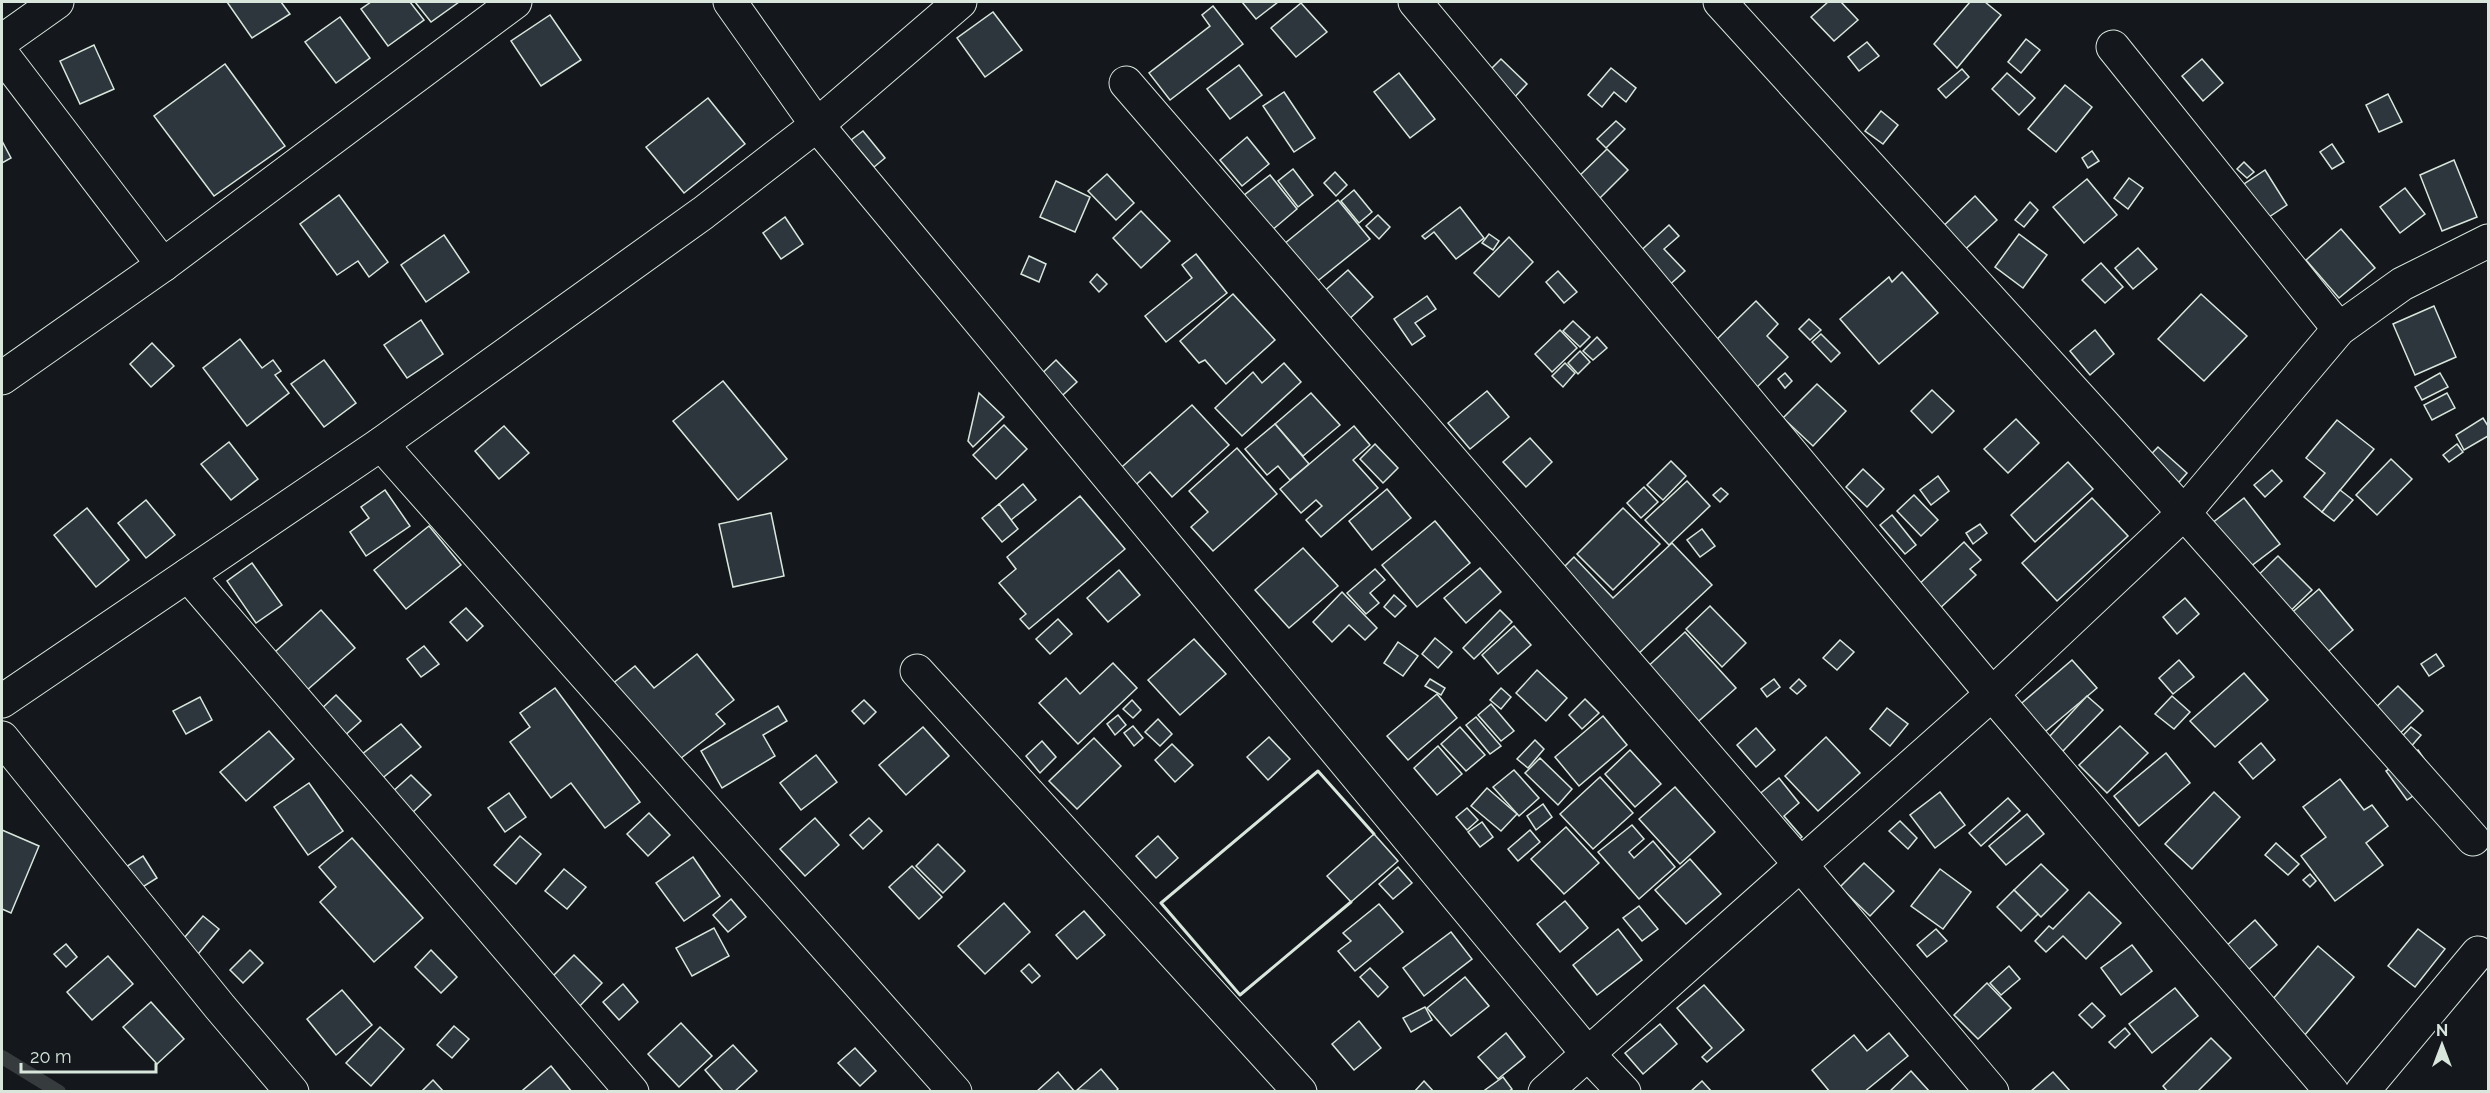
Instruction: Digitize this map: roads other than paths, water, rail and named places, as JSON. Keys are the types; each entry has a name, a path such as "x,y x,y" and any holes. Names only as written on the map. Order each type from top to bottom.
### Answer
{"street":[{"path":"2,41 57,2"},
{"path":"2,378 163,265 515,2"},
{"path":"730,2 817,124 1588,1054 1624,1092"},
{"path":"2,701 381,444 703,213 817,124 960,2"},
{"path":"1415,2 1992,694 2332,1092"},
{"path":"1719,2 2184,513 2473,839"},
{"path":"2113,47 2339,329"},
{"path":"2,54 163,265"},
{"path":"1126,83 1800,864 1992,1092"},
{"path":"1545,1092 1992,694 2184,513 2339,329 2402,284 2488,241"},
{"path":"381,444 955,1092"},
{"path":"188,574 632,1092"},
{"path":"917,671 1300,1092"},
{"path":"2,738 220,1007 292,1092"},
{"path":"2362,1092 2478,953"}],"waterway":[{"path":"2,1057 59,1092"}]}
